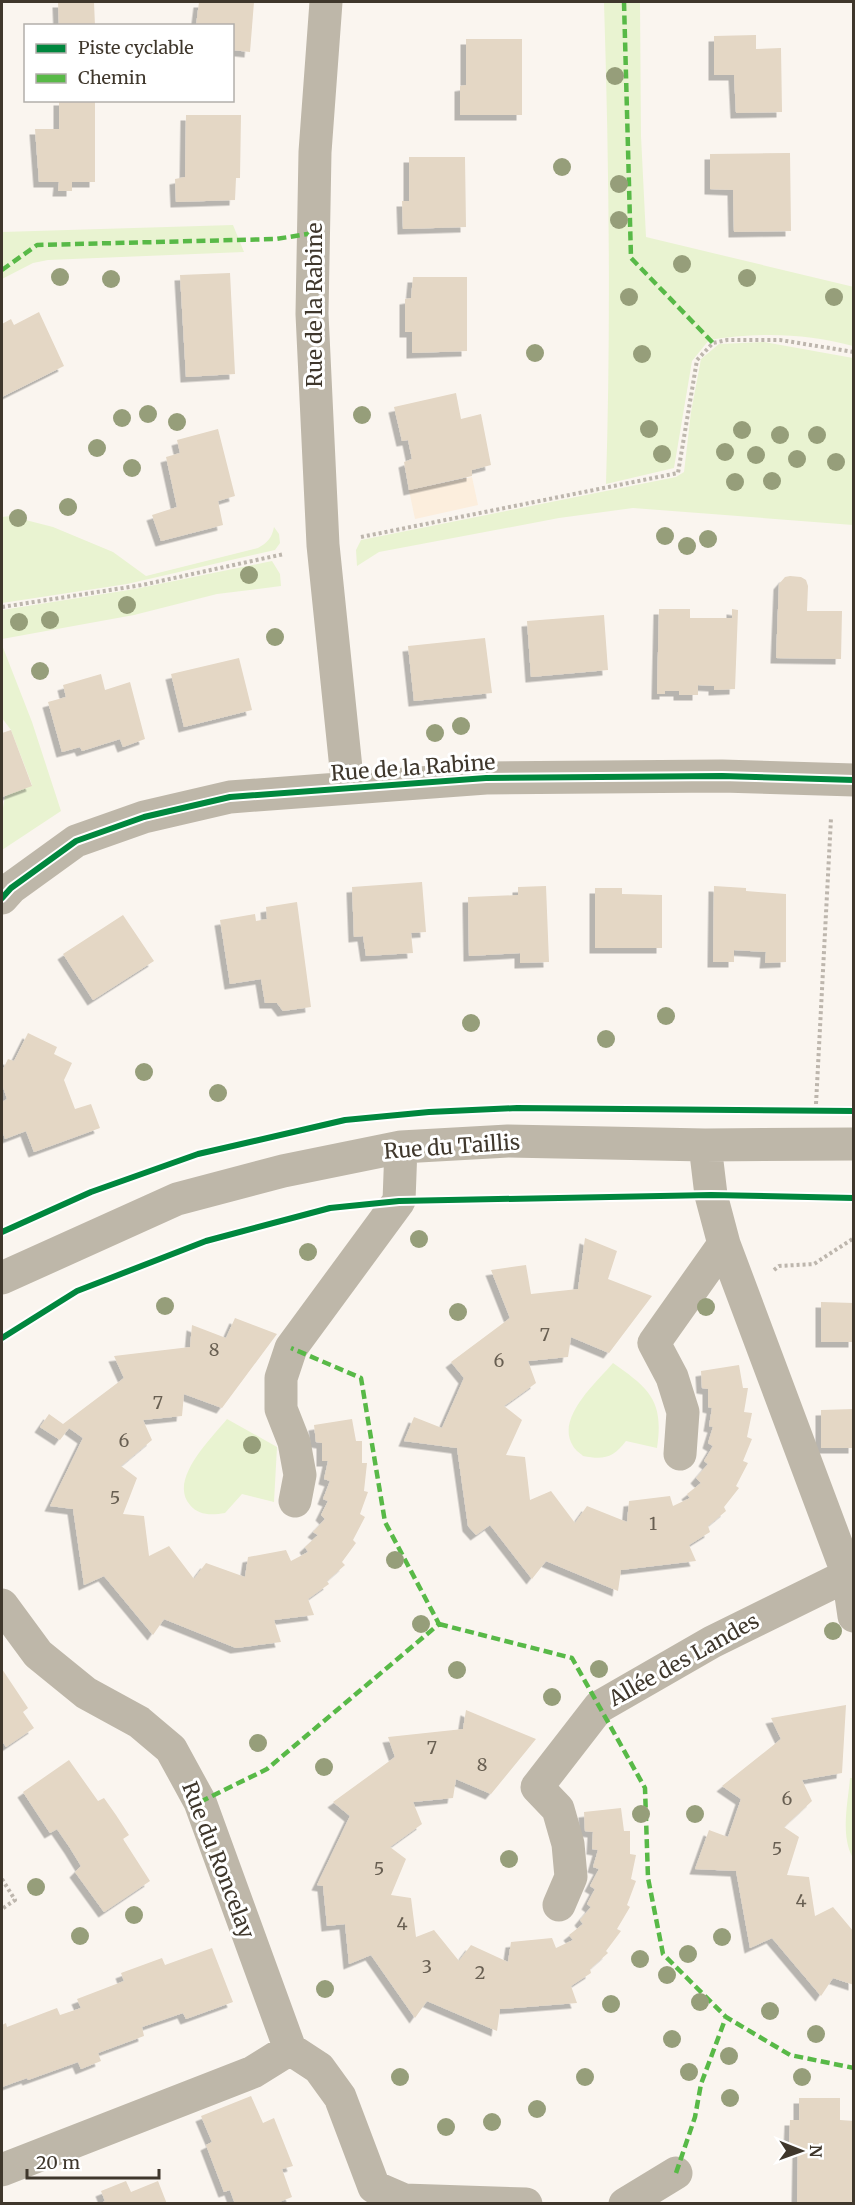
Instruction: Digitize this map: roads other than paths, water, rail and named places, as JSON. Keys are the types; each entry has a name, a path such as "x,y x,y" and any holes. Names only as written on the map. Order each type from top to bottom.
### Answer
{"street":[{"name":"Rue de la Rabine","path":"326,2 315,152 312,314 323,545 348,788"},
{"name":"Rue de la Rabine","path":"2,898 11,888 76,841 144,817 230,797 486,778 722,776 844,779"},
{"name":"Rue du Taillis","path":"2,1278 177,1199 283,1171 401,1147 508,1141 705,1145 854,1144"},
{"path":"705,1145 711,1196 724,1244 848,1575 854,1616"},
{"path":"295,1501 300,1474 294,1442 281,1409 281,1378 291,1348 399,1201 401,1147"},
{"path":"680,1454 683,1412 672,1377 654,1344 724,1244"},
{"name":"Allée des Landes","path":"558,1905 572,1877 568,1844 558,1809 537,1787 599,1707 712,1642 848,1575"},
{"name":"Rue du Roncelay","path":"2,1605 38,1654 86,1693 139,1722 171,1749 200,1802 290,2049"},
{"path":"2,2170 253,2072 290,2049 319,2068 340,2097 374,2187 404,2200 525,2204"},
{"path":"625,2204 676,2173"}]}
